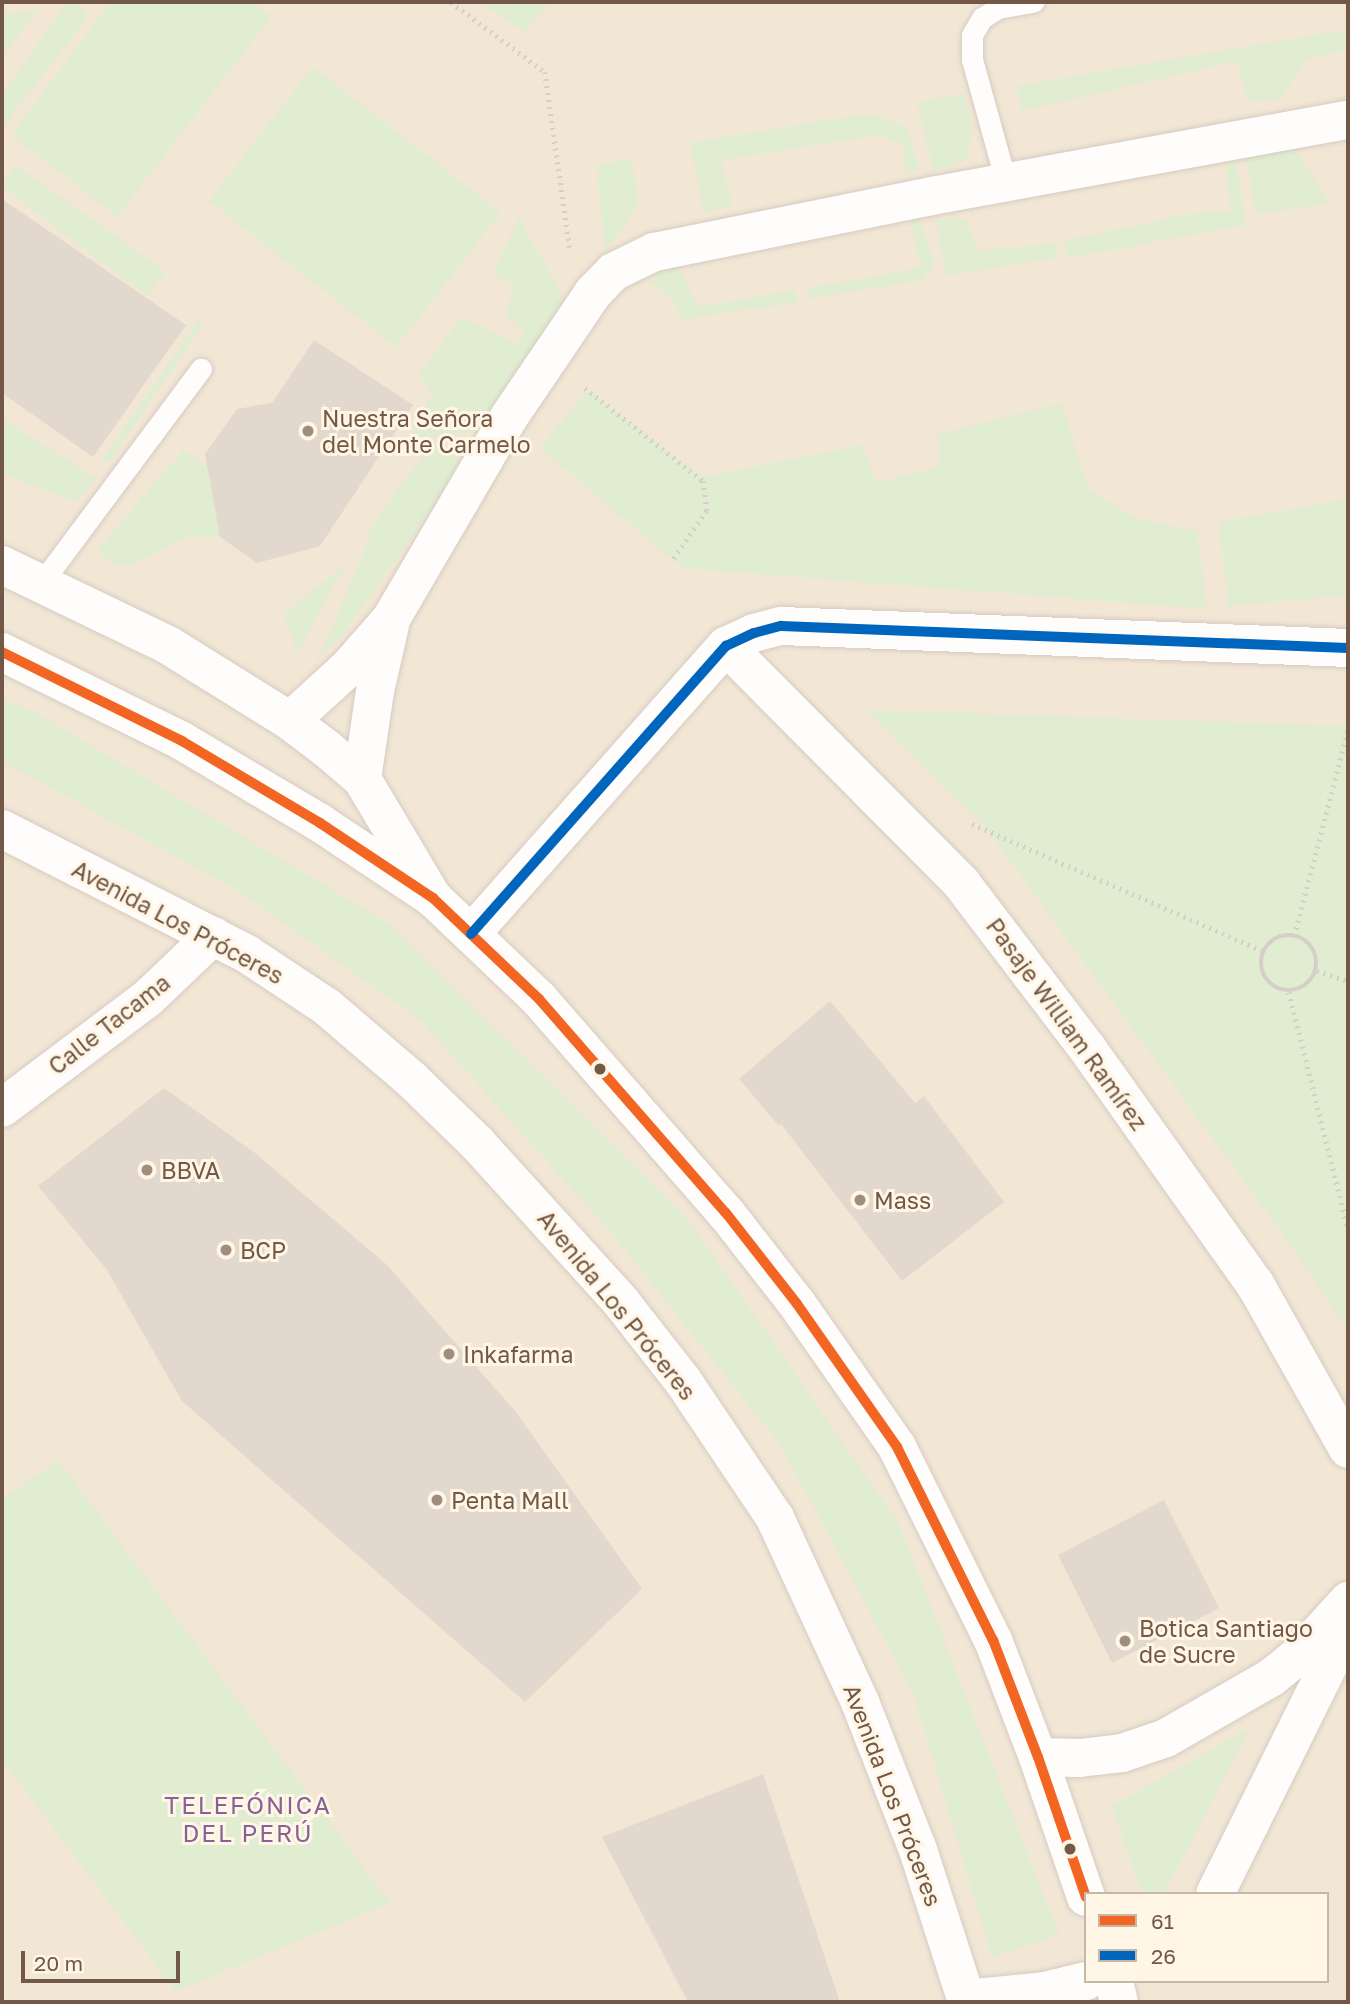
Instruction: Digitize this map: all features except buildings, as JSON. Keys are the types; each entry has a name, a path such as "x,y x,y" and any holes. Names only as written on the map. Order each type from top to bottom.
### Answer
{"street":[{"path":"290,720 349,667 391,619 509,417 593,293 613,272 654,253 1006,182 1348,120"},
{"path":"2,565 168,645 290,720 362,779 433,898"},
{"path":"362,779 374,691 391,619"},
{"path":"471,934 726,646 754,632 781,626 1348,649"},
{"name":"Pasaje William Ramírez","path":"726,646 962,884 1087,1048 1255,1284 1348,1449"},
{"path":"2,652 182,741 320,823 433,898 539,999 726,1213 797,1304 897,1447 993,1640 1038,1757 1084,1892"},
{"name":"Avenida Los Próceres","path":"2,829 247,954 327,1007 411,1079 505,1171 621,1302 683,1381 775,1518 860,1702 918,1850 963,2001"},
{"name":"Calle Tacama","path":"2,1108 148,998 213,936"},
{"path":"1038,1757 1079,1758 1122,1752 1166,1738 1272,1677 1300,1654 1348,1601"},
{"path":"1216,1892 1348,1626"},
{"path":"963,2001 1045,1991 1084,1981"},
{"path":"1114,1983 1119,2002"}],"lane":[{"path":"1006,182 972,59 972,35 982,18 998,8 1033,2"},
{"path":"42,582 201,369"}],"path":[{"path":"451,2 545,72 570,254 593,293"},
{"path":"579,383 703,481 707,511 673,560"},
{"path":"1294,936 1348,727"},
{"path":"963,820 1263,951"},
{"path":"1294,936 1311,944 1316,952 1317,971 1306,986 1289,992 1271,986 1265,979 1261,960 1263,951 1276,938 1294,936"},
{"path":"1317,971 1348,981"},
{"path":"1289,992 1348,1229"}],"shaded area":[{"path":"2,2 1348,2 1348,2002 2,2002"}],"green space":[{"path":"68,2 75,2 88,17 2,128 2,94"},
{"path":"110,2 252,2 272,16 117,217 12,135"},
{"path":"479,2 550,2 550,3 524,32"},
{"path":"38,10 2,57 2,15"},
{"path":"1348,29 1348,49 1307,59 1281,99 1248,101 1237,61 1022,111 1017,86"},
{"path":"313,67 501,213 396,347 209,201"},
{"path":"964,93 973,125 967,159 934,172 917,103"},
{"path":"869,114 908,128 919,171 904,172 904,146 878,135 721,160 732,206 704,212 690,143"},
{"path":"1293,146 1330,203 1256,214 1245,151"},
{"path":"1224,151 1235,152 1246,225 1067,258 1065,240 1197,213 1231,211"},
{"path":"631,157 639,203 605,254 597,167"},
{"path":"16,165 166,272 146,295 2,187"},
{"path":"519,217 568,307 485,431 422,439 411,430 433,394 419,374 462,317 518,344 525,332 506,314 515,283 492,275"},
{"path":"936,219 965,220 979,251 1057,243 1056,258 946,276"},
{"path":"920,220 935,264 921,280 809,299 806,288 921,268 910,221"},
{"path":"677,264 698,307 795,290 798,302 682,320 674,300 652,284 658,269"},
{"path":"198,321 202,326 110,461 101,462"},
{"path":"588,390 702,477 863,445 876,483 940,466 937,435 1062,403 1088,490 1138,518 1197,532 1207,609 682,568 540,447"},
{"path":"2,418 96,479 76,502 2,473"},
{"path":"440,441 462,464 347,630 318,659 364,553 370,531 413,468"},
{"path":"183,450 207,465 220,537 187,537 130,566 109,563 98,550"},
{"path":"1348,499 1348,595 1228,606 1219,522"},
{"path":"346,563 297,653 284,614"},
{"path":"2,699 33,711 385,921 685,1215 898,1522 1059,1935 992,1957 914,1695 781,1446 616,1238 420,1020 240,892 2,761"},
{"path":"866,710 1344,726 1348,733 1348,1331 1287,1240 983,824"},
{"path":"58,1460 390,1903 176,1991 2,1759 2,1500"},
{"path":"1250,1728 1165,1892 1141,1892 1112,1806"}],"transit line":[{"name":"26","path":"471,934 726,646 754,633 781,626 1348,648"},
{"name":"61","path":"2,652 182,741 320,823 433,898 539,999 726,1213 797,1304 897,1447 993,1640 1038,1757 1084,1892"}],"place":[{"name":"Nuestra Señora del Monte Carmelo","path":"308,431"},
{"name":"BBVA","path":"147,1170"},
{"name":"Mass","path":"860,1200"},
{"name":"BCP","path":"226,1250"},
{"name":"Inkafarma","path":"449,1354"},
{"name":"Penta Mall","path":"437,1500"},
{"name":"Botica Santiago de Sucre","path":"1125,1641"}],"district":[{"name":"TELEFÓNICA DEL PERÚ","path":"248,1819"}]}
